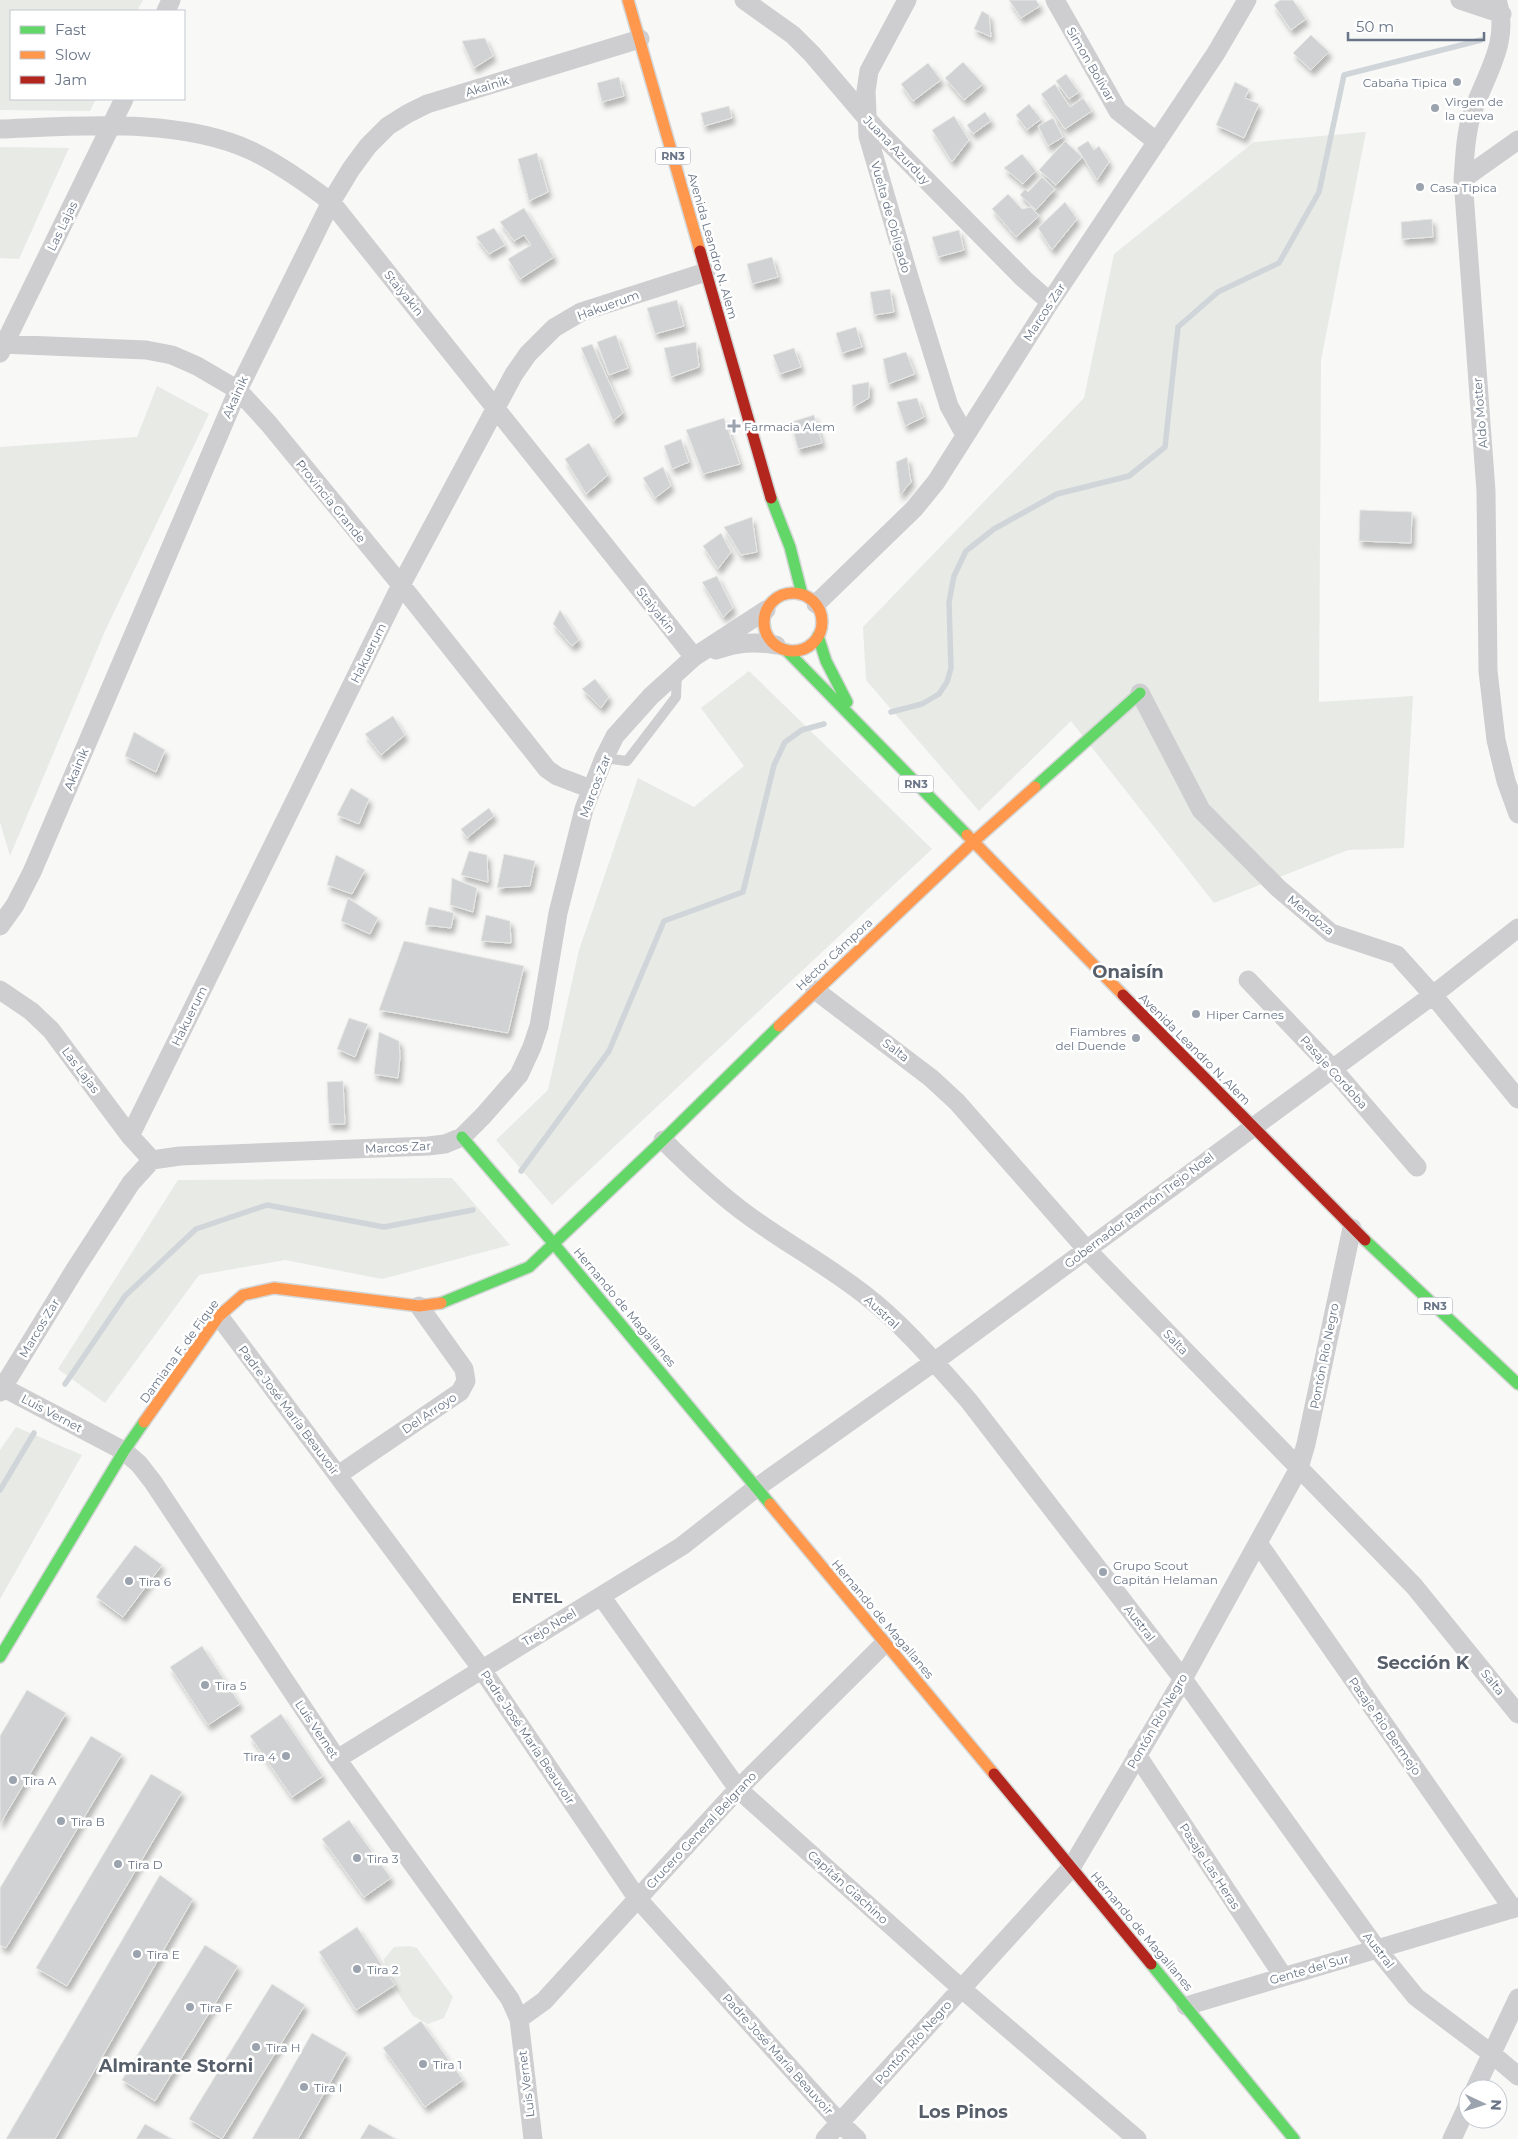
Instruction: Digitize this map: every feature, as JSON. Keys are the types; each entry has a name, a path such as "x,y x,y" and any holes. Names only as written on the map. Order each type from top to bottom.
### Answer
{"main road":[{"name":"Avenida Leandro N. Alem","path":"628,0 771,499 809,599 822,620 818,636 826,661 860,725"},
{"name":"Avenida Leandro N. Alem","path":"771,499 776,539"},
{"path":"774,598 785,593 809,599"},
{"name":"Avenida Leandro N. Alem","path":"774,598 764,626 767,634 860,725 972,843 1352,1228 1518,1384"},
{"path":"781,648 804,649 812,644 818,636"},
{"name":"Héctor Cámpora","path":"554,1244 815,990 972,843 1140,693"},
{"name":"Hernando de Magallanes","path":"462,1137 554,1244 1186,2006 1294,2139"},
{"name":"Damiana F. de Fique","path":"0,1658 124,1450 219,1316 243,1294 255,1290 274,1288 419,1306 436,1305 529,1267 554,1244"},
{"name":"Hernando de Magallanes","path":"1281,2121 1300,2139"}],"street":[{"name":"Juana Azurduy","path":"744,0 793,36 812,54 866,118 1024,280 1050,302"},
{"name":"Vuelta de Obligado","path":"907,0 869,71 866,91 868,136 914,296 950,406 965,435"},
{"name":"Simon Bolivar","path":"1055,0 1118,111 1157,142"},
{"name":"Marcos Zar","path":"809,599 914,509 936,482 1050,302 1216,53 1247,0"},
{"path":"1460,0 1500,7"},
{"name":"Aldo Motter","path":"1500,7 1502,35 1472,115 1466,141 1463,179 1486,491 1488,671 1496,740 1506,781 1518,814"},
{"name":"Akainik","path":"0,926 15,905 32,872 238,390 331,202 351,169 368,146 388,126 406,114 427,104 640,39"},
{"name":"Las Lajas","path":"1,347 124,100"},
{"name":"Staiyakin","path":"0,129 111,125 178,131 215,138 250,150 287,169 331,202 694,658"},
{"path":"1463,179 1518,140"},
{"name":"Hakuerum","path":"130,1136 401,585 514,374 528,354 554,328 582,312 706,272"},
{"name":"Provincia Grande","path":"1,347 146,350 172,355 197,366 238,390 269,424 401,585 547,769 557,776 591,789"},
{"name":"Marcos Zar","path":"1,1388 74,1270 131,1183 152,1160 180,1156 445,1144 462,1137 483,1116 519,1075 532,1047 539,1026 558,913 591,789 615,736 631,716 694,658 774,598"},
{"name":"Marcos Zar","path":"694,658 734,644 758,642 781,648"},
{"name":"Mendoza","path":"1140,693 1201,810 1278,888 1331,934 1397,955 1433,995 1518,1100"},
{"name":"Gobernador Ramón Trejo Noel","path":"756,1488 934,1362 1433,995 1518,928"},
{"name":"Pasaje Cordoba","path":"1248,980 1332,1068 1417,1167"},
{"name":"Las Lajas","path":"0,990 30,1011 51,1030 130,1136 152,1160"},
{"name":"Salta","path":"815,990 932,1078 957,1102 1086,1250 1414,1586 1518,1714"},
{"name":"Austral","path":"663,1140 700,1177 749,1216 836,1273 867,1297 934,1362 969,1401 1182,1678 1376,1949 1416,1997 1518,2076"},
{"name":"Pontón Río Negro","path":"825,2139 1071,1868 1182,1678 1299,1468 1306,1444 1352,1228"},
{"name":"Del Arroyo","path":"338,1475 460,1392 466,1381 464,1369 419,1306"},
{"name":"Padre José María Beauvoir","path":"219,1316 481,1668 637,1898 840,2123 857,2139"},
{"name":"Luis Vernet","path":"1,1388 124,1450 139,1464 153,1482 337,1758 510,1999 518,2019 533,2139"},
{"name":"Trejo Noel","path":"337,1758 682,1546 756,1488"},
{"name":"Pasaje Rio Bermejo","path":"1258,1543 1515,1908"},
{"name":"Capitán Giachino","path":"601,1596 738,1789 962,1989 1138,2139"},
{"name":"Crucero General Belgrano","path":"518,2019 544,2001 738,1789 885,1643"},
{"name":"Pasaje Las Heras","path":"1137,1755 1282,1976"},
{"name":"Gente del Sur","path":"1186,2006 1515,1908"},
{"path":"1481,2079 1518,1998"},
{"path":"1452,2139 1458,2126"}],"shaded area":[{"path":"0,0 143,0 138,10 10,10 10,100 96,100 90,111 0,110"},
{"path":"1366,132 1321,360 1319,702 1413,696 1404,848 1348,850 1214,903 1071,721 979,811 866,680 863,627 1084,398 1114,254 1254,142"},
{"path":"0,147 69,148 19,259 0,258"},
{"path":"157,386 209,414 105,631 10,856 0,822 0,447 137,437"},
{"path":"749,671 932,849 552,1205 496,1140 548,1090 579,950 638,778 694,807 744,766 701,708"},
{"path":"452,1178 510,1245 382,1279 285,1260 199,1275 105,1403 58,1369 178,1180"},
{"path":"16,1427 82,1455 0,1599 0,1450"},
{"path":"409,1946 417,1948 453,1997 444,2018 428,2024 413,2016 387,1976 384,1959 394,1947"}],"building":[{"path":"1009,0 1036,0 1040,6 1021,18"},
{"path":"1280,0 1293,0 1306,19 1291,30 1274,5"},
{"path":"982,11 989,15 991,37 974,29"},
{"path":"1311,35 1329,52 1311,70 1293,53"},
{"path":"485,38 493,56 474,68 462,41"},
{"path":"963,62 983,84 964,100 945,78"},
{"path":"928,63 941,80 913,101 901,84"},
{"path":"1066,74 1079,92 1069,99 1056,81"},
{"path":"619,77 624,96 602,102 597,83"},
{"path":"1235,82 1249,89 1245,98 1259,104 1244,138 1216,125"},
{"path":"1055,84 1070,107 1083,98 1092,111 1065,129 1041,94"},
{"path":"1029,104 1041,119 1027,130 1016,115"},
{"path":"729,106 732,118 704,126 701,113"},
{"path":"985,112 991,121 973,134 967,125"},
{"path":"954,116 969,140 952,162 932,130"},
{"path":"1053,118 1063,137 1048,146 1038,126"},
{"path":"1065,141 1082,157 1056,185 1039,170"},
{"path":"1088,141 1094,150 1099,146 1109,162 1097,180 1077,148"},
{"path":"537,153 548,192 529,201 518,159"},
{"path":"1022,154 1036,171 1023,184 1004,168"},
{"path":"1042,177 1055,189 1036,210 1020,195 1025,189 1028,192"},
{"path":"1008,194 1022,209 1031,207 1039,216 1016,237 992,209"},
{"path":"1065,202 1077,219 1052,250 1038,228"},
{"path":"524,208 554,257 520,279 508,259 531,245 524,235 514,241 500,222"},
{"path":"1432,219 1433,237 1402,239 1401,222"},
{"path":"494,228 505,245 489,254 476,237"},
{"path":"959,230 964,250 938,257 932,237"},
{"path":"772,257 778,277 752,284 747,264"},
{"path":"890,289 894,312 874,315 870,292"},
{"path":"677,300 684,326 655,334 647,308"},
{"path":"856,327 862,347 842,353 836,333"},
{"path":"616,335 628,368 609,375 597,342"},
{"path":"696,342 699,367 671,377 664,348"},
{"path":"592,344 623,413 613,421 581,348"},
{"path":"794,348 801,367 780,374 773,355"},
{"path":"906,352 915,374 888,384 883,359"},
{"path":"869,382 869,398 853,407 852,385"},
{"path":"917,398 924,417 905,426 897,402"},
{"path":"814,415 822,443 798,449 791,422"},
{"path":"724,418 740,464 703,474 686,430"},
{"path":"681,439 689,462 672,469 664,446"},
{"path":"589,443 608,475 586,494 565,459"},
{"path":"907,457 911,482 900,495 896,462"},
{"path":"663,467 671,486 655,498 643,478"},
{"path":"1360,510 1412,512 1411,543 1359,541"},
{"path":"752,517 757,552 741,555 724,527"},
{"path":"721,533 731,552 718,569 703,546"},
{"path":"717,576 733,608 723,617 702,582"},
{"path":"560,610 579,640 572,646 553,624"},
{"path":"595,679 609,697 601,708 582,689"},
{"path":"393,716 405,735 381,755 365,734"},
{"path":"134,732 165,750 156,772 125,756"},
{"path":"351,788 369,799 359,824 337,815"},
{"path":"489,808 494,816 467,838 461,829"},
{"path":"469,851 487,855 488,882 461,875"},
{"path":"504,854 535,861 530,886 497,888"},
{"path":"336,855 365,870 352,894 327,885"},
{"path":"452,878 477,888 473,912 450,905"},
{"path":"348,898 378,918 370,934 341,921"},
{"path":"429,907 454,913 451,928 425,925"},
{"path":"486,915 510,921 511,943 481,941"},
{"path":"404,941 524,966 508,1033 379,1010"},
{"path":"349,1018 368,1024 355,1057 337,1049"},
{"path":"379,1032 399,1041 398,1078 374,1074"},
{"path":"343,1081 345,1124 329,1124 327,1082"},
{"name":"Tira 6","path":"135,1545 162,1565 123,1617 96,1597"},
{"name":"Tira 5","path":"202,1646 240,1704 208,1725 170,1667"},
{"name":"Tira A","path":"27,1690 66,1713 0,1824 0,1736"},
{"name":"Tira 4","path":"281,1714 323,1776 292,1797 250,1736"},
{"name":"Tira B","path":"91,1736 122,1754 6,1948 0,1945 0,1888"},
{"name":"Tira D","path":"151,1774 182,1792 67,1986 36,1968"},
{"name":"Tira 3","path":"349,1820 391,1878 364,1897 322,1839"},
{"name":"Tira E","path":"160,1875 193,1899 55,2139 6,2139"},
{"name":"Tira 2","path":"357,1927 395,1985 356,2010 319,1952"},
{"name":"Tira F","path":"205,1945 238,1966 155,2101 122,2080"},
{"name":"Tira H","path":"272,1984 305,2005 222,2139 189,2119"},
{"name":"Tira 1","path":"421,2021 463,2080 425,2107 383,2048"},
{"name":"Tira I","path":"312,2033 347,2053 298,2139 252,2139"},
{"path":"145,2124 172,2139 136,2139"},
{"path":"369,2124 396,2139 360,2139"}],"waterway":[{"path":"891,712 922,704 939,694 947,682 951,668 949,602 954,576 966,551 994,529 1057,494 1129,476 1165,447 1178,327 1218,292 1279,263 1319,192 1344,75 1481,40"},
{"path":"521,1171 609,1051 664,921 743,892 774,765 785,742 802,730 824,724"},
{"path":"65,1384 125,1296 196,1229 267,1205 384,1227 473,1210"},
{"path":"0,1490 34,1433"}],"traffic: fast":[{"path":"771,498 790,547 802,594"},
{"path":"818,636 826,661 847,702"},
{"path":"786,650 967,835"},
{"path":"1035,787 1140,693"},
{"path":"441,1303 529,1267 663,1140 779,1026"},
{"path":"462,1137 554,1244 770,1504"},
{"path":"1365,1240 1518,1384"},
{"path":"0,1657 124,1451 144,1422"},
{"path":"1151,1964 1294,2139"}],"traffic: slow":[{"path":"628,0 700,251"},
{"path":"793,593 804,595 817,606 822,622 820,633 809,646 793,651 782,649 769,638 764,622 766,611 777,598 793,593"},
{"path":"779,1026 972,843 1035,787"},
{"path":"967,835 1123,995"},
{"path":"144,1422 219,1316 243,1295 274,1288 419,1306 441,1303"},
{"path":"770,1504 994,1774"}],"traffic: jam":[{"path":"700,251 771,498"},
{"path":"1123,995 1365,1240"},
{"path":"994,1774 1151,1964"}],"place":[{"name":"Cabaña Tipica","path":"1457,82"},
{"name":"Virgen de la cueva","path":"1435,108"},
{"name":"Casa Tipica","path":"1420,187"},
{"name":"Farmacia Alem","path":"734,426"},
{"name":"Hiper Carnes","path":"1196,1014"},
{"name":"Fiambres del Duende","path":"1136,1038"},
{"name":"Grupo Scout Capitán Helaman","path":"1103,1572"},
{"name":"Tira 6","path":"129,1581"},
{"name":"Tira 5","path":"205,1685"},
{"name":"Tira 4","path":"286,1756"},
{"name":"Tira A","path":"13,1780"},
{"name":"Tira B","path":"61,1821"},
{"name":"Tira 3","path":"357,1858"},
{"name":"Tira D","path":"118,1864"},
{"name":"Tira E","path":"137,1954"},
{"name":"Tira 2","path":"357,1969"},
{"name":"Tira F","path":"190,2007"},
{"name":"Tira H","path":"256,2047"},
{"name":"Tira 1","path":"423,2064"},
{"name":"Tira I","path":"304,2087"}],"district":[{"name":"Onaisín","path":"1128,972"},
{"name":"ENTEL","path":"537,1597"},
{"name":"Sección K","path":"1423,1663"},
{"name":"Almirante Storni","path":"176,2066"},
{"name":"Los Pinos","path":"963,2112"}]}
